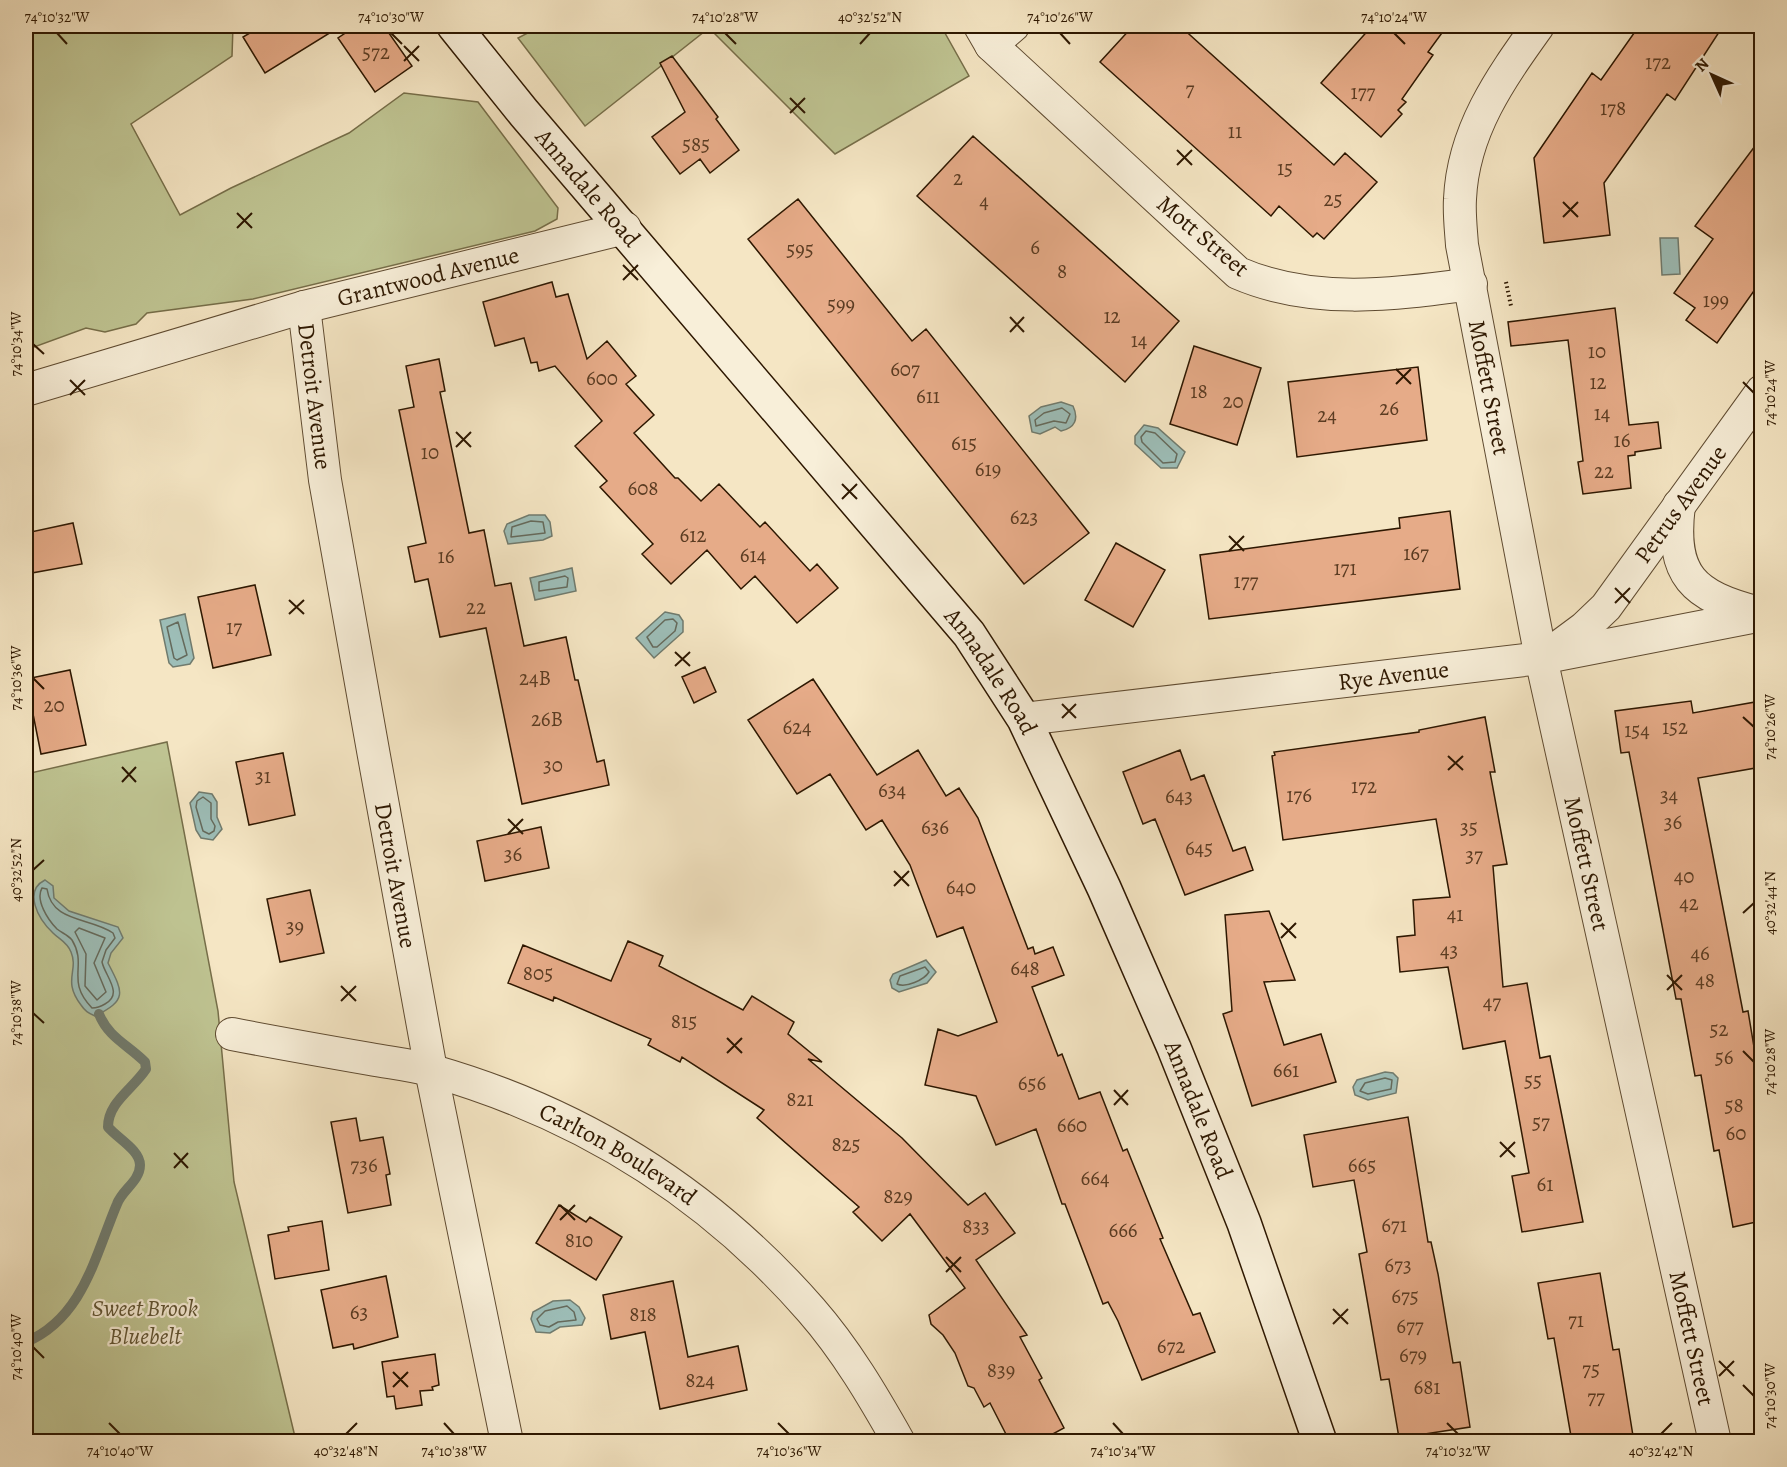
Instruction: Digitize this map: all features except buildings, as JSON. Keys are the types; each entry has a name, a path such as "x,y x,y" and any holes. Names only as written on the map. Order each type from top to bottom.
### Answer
{"street":[{"name":"Annadale Road","path":"454,26 524,113 625,228 969,634 1024,719 1104,888 1174,1048 1244,1223 1320,1442"},
{"name":"Moffett Street","path":"1538,26 1498,82 1478,120 1464,164 1460,199 1462,245 1541,658 1715,1442"},
{"name":"Mott Street","path":"995,32 1238,273 1262,283 1336,295 1400,295 1471,284"},
{"name":"Grantwood Avenue","path":"26,390 304,307 625,228"},
{"name":"Detroit Avenue","path":"304,307 324,480 430,1070 507,1442"},
{"name":"Petrus Avenue","path":"1541,658 1584,628 1606,607 1761,391"},
{"path":"1679,505 1676,534 1679,555 1693,582 1706,594 1720,601 1761,614"},
{"name":"Rye Avenue","path":"1024,719 1541,658 1761,614"},
{"name":"Carlton Boulevard","path":"232,1034 430,1070 502,1092 577,1125 645,1164 701,1204 758,1253 812,1311 863,1379 899,1442"}],"path":[{"path":"1506,282 1511,306"}],"green space":[{"path":"26,26 233,26 232,56 131,124 180,215 231,188 349,133 404,93 478,102 558,208 557,219 535,231 253,299 147,313 136,324 105,332 86,328 26,350"},
{"path":"541,26 941,26 969,76 835,154 709,28 585,126 518,38"},
{"name":"Sweet Brook Bluebelt","path":"167,742 218,1011 234,1182 296,1441 26,1441 26,1088 29,1077 26,1054 26,774"}],"water":[{"path":"1660,238 1678,238 1680,274 1662,275"},
{"path":"1061,402 1073,406 1076,419 1073,425 1061,431 1055,427 1040,434 1032,432 1029,416 1041,407"},
{"path":"1144,425 1158,428 1185,452 1177,468 1161,468 1135,444 1135,436"},
{"path":"529,515 545,515 550,522 552,536 543,540 508,544 504,531 507,524"},
{"path":"572,568 576,591 535,600 530,578"},
{"path":"665,612 679,615 683,621 683,632 654,658 636,638"},
{"path":"185,614 194,658 190,664 173,667 169,663 160,620"},
{"path":"199,792 212,794 217,802 217,817 222,829 213,840 201,838 196,830 190,803"},
{"path":"45,880 53,886 54,898 69,911 118,927 123,938 111,953 108,963 119,988 118,1000 95,1016 84,1009 75,996 72,982 73,959 69,949 47,927 35,905 35,891 38,885"},
{"path":"926,960 936,972 927,983 899,992 892,988 890,980 893,974"},
{"path":"1385,1072 1393,1073 1398,1078 1396,1093 1368,1100 1355,1095 1353,1087 1357,1080"},
{"path":"570,1300 579,1307 585,1318 582,1325 560,1327 550,1333 536,1332 531,1319 533,1312 553,1301"}],"waterway":[{"path":"26,1342 61,1318 74,1302 94,1264 119,1199 139,1171 140,1165 136,1154 108,1127 112,1110 146,1069 145,1062 113,1035 99,1014"}]}
